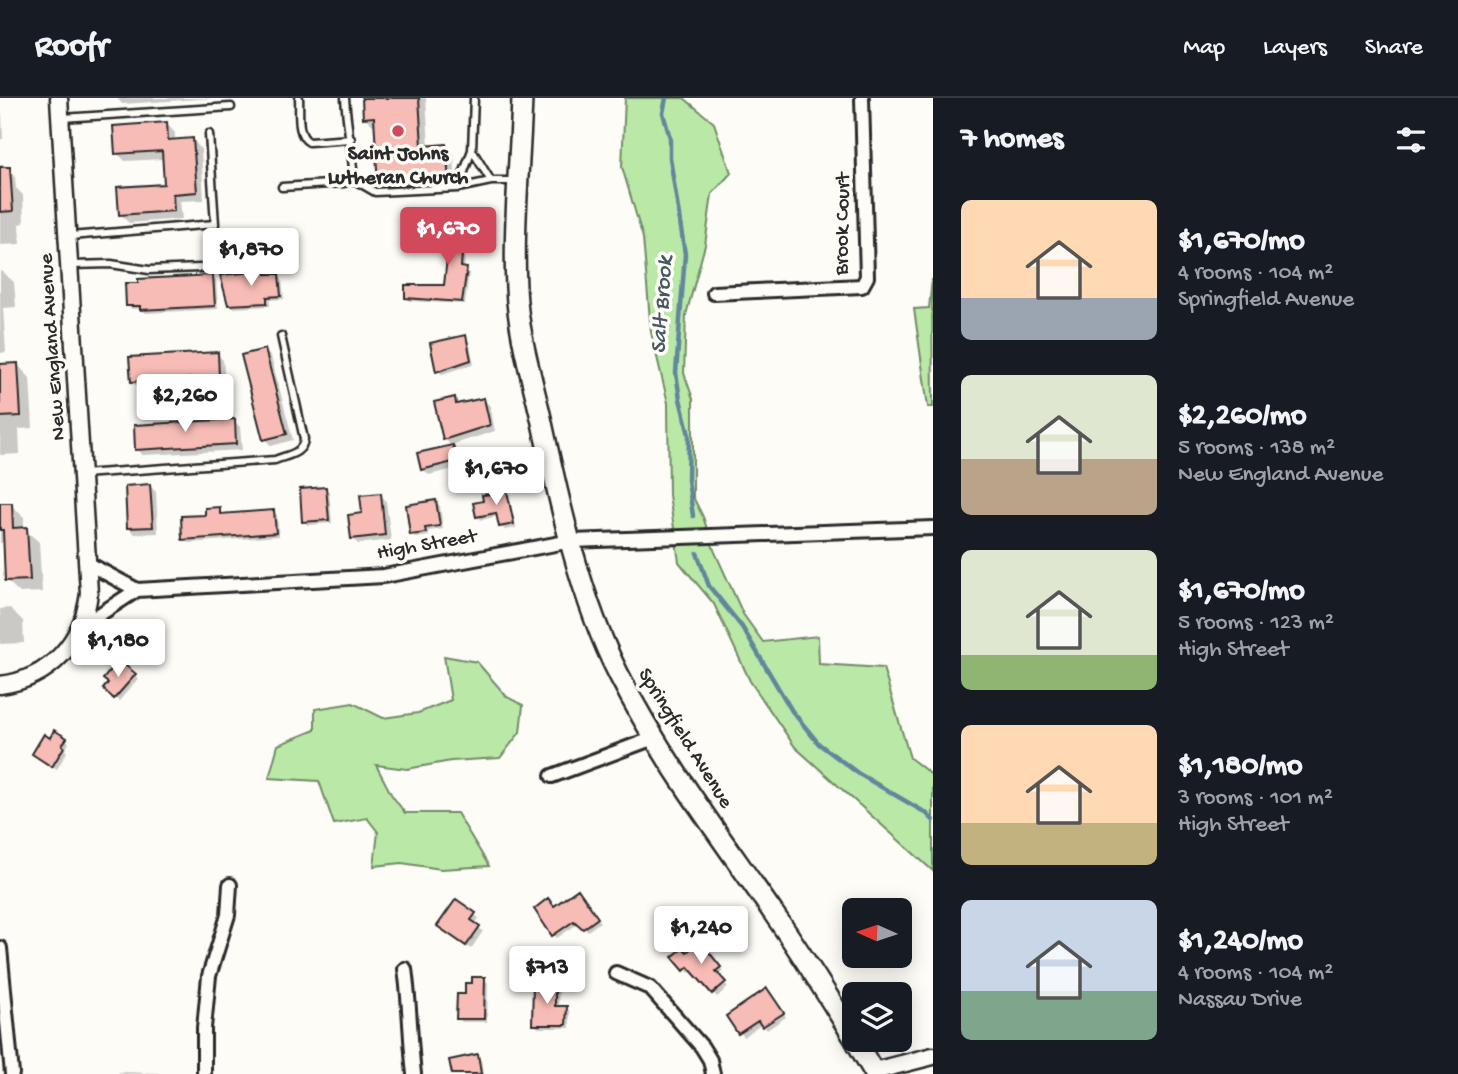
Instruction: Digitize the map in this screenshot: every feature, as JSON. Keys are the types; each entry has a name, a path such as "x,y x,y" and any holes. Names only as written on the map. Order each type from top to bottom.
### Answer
{"main road":[{"name":"Springfield Avenue","path":"522,98 516,290 521,331 571,541 589,602 617,673 653,738 705,818 812,970 842,1019"},
{"name":"Springfield Avenue","path":"862,1052 874,1072"}],"street":[{"name":"New England Avenue","path":"59,98 89,593"},
{"name":"Brook Court","path":"714,293 862,286 867,277 862,98"},
{"name":"High Street","path":"0,685 26,679 46,669 60,656 82,626 137,590 384,576 571,541 933,528"},
{"path":"89,564 137,590"},
{"name":"High Street","path":"82,626 89,593"},
{"path":"552,776 653,738"},
{"path":"204,1074 204,1028 209,976 228,915 230,885"},
{"path":"0,948 12,1074"},
{"path":"405,969 414,1074"},
{"path":"616,973 650,988 702,1047 710,1060 713,1074"},
{"path":"874,1072 933,1056"}],"lane":[{"path":"299,98 301,134 304,139 309,142 351,139"},
{"path":"345,98 354,180"},
{"path":"458,188 472,150 474,98"},
{"path":"60,118 231,107"},
{"path":"68,236 215,224 209,134"},
{"path":"472,150 491,181"},
{"path":"282,187 354,180 375,192 458,188 491,181 519,181"},
{"path":"70,265 111,264 149,270 251,266"},
{"path":"83,474 275,460 300,451 304,439 281,337"}],"green space":[{"path":"625,98 684,98 714,123 731,173 712,194 705,245 686,315 684,373 693,399 693,497 714,550 743,614 763,642 818,636 819,664 883,668 910,758 933,776 933,871 795,747 750,681 714,604 679,562 669,495 668,403 651,332 643,238 622,167"},
{"path":"932,279 933,407 928,407 914,309 929,308"},
{"path":"444,656 477,662 507,697 523,705 520,732 500,758 451,761 407,769 376,765 391,794 405,813 457,813 489,866 441,869 402,863 374,866 378,832 367,818 334,824 319,781 269,778 278,745 315,730 315,709 353,703 383,718 418,713 451,700"}],"building":[{"name":"Saint Johns Lutheran Church","path":"362,98 419,98 422,146 446,144 449,182 378,186 374,117 363,118"},
{"path":"167,122 168,140 193,138 197,192 173,194 174,211 119,215 117,187 164,184 162,151 115,154 113,126"},
{"path":"0,167 10,167 13,211 0,212"},
{"path":"450,213 468,214 461,267 467,268 462,302 405,298 405,285 444,285 449,240 446,240 447,222 450,223"},
{"path":"266,271 266,274 279,274 281,296 267,297 267,303 228,305 220,275"},
{"path":"213,275 215,306 140,310 140,306 126,306 125,283 138,283 138,279"},
{"path":"466,335 471,360 436,372 430,343"},
{"path":"265,349 287,434 263,440 241,355"},
{"path":"218,352 219,377 131,382 129,357"},
{"path":"18,363 21,416 0,417 0,364"},
{"path":"455,397 456,404 484,398 490,425 443,440 434,402"},
{"path":"235,419 236,444 135,450 134,425"},
{"path":"453,445 457,461 421,470 417,453"},
{"path":"150,484 153,527 127,528 125,486"},
{"path":"326,487 329,520 302,522 300,489"},
{"path":"506,487 514,524 499,527 496,513 476,517 473,503 483,501 482,495 490,494 490,491"},
{"path":"381,493 385,535 351,539 348,515 362,513 360,495"},
{"path":"436,500 440,526 425,528 426,533 410,535 406,505"},
{"path":"0,503 12,503 13,528 27,527 30,580 5,581"},
{"path":"220,507 220,514 274,510 276,533 182,540 181,516 205,515 205,508"},
{"path":"119,660 136,674 114,699 103,689 108,683 103,679"},
{"path":"54,730 67,738 52,767 32,754 44,734 50,738"},
{"path":"578,889 598,918 583,929 574,921 552,936 534,909 548,898 554,906"},
{"path":"456,899 476,913 471,920 480,926 466,946 437,926"},
{"path":"700,941 721,967 716,971 726,982 712,994 688,967 684,971 672,957 683,948 687,952"},
{"path":"472,977 485,977 484,1019 456,1019 457,994 465,994 465,983 472,983"},
{"path":"533,983 555,984 555,1006 567,1006 566,1025 532,1025"},
{"path":"767,988 784,1013 762,1027 758,1021 738,1034 726,1016"},
{"path":"478,1054 481,1074 452,1074 449,1060"}],"waterway":[{"name":"Salt Brook","path":"666,98 663,113 670,138 670,158 685,254 676,373 689,435 688,480 693,516"},
{"name":"Salt Brook","path":"697,553 709,586 742,627 792,711 819,744 859,774 926,813 933,820"}],"place":[{"name":"Saint Johns Lutheran Church","path":"398,131"}]}
